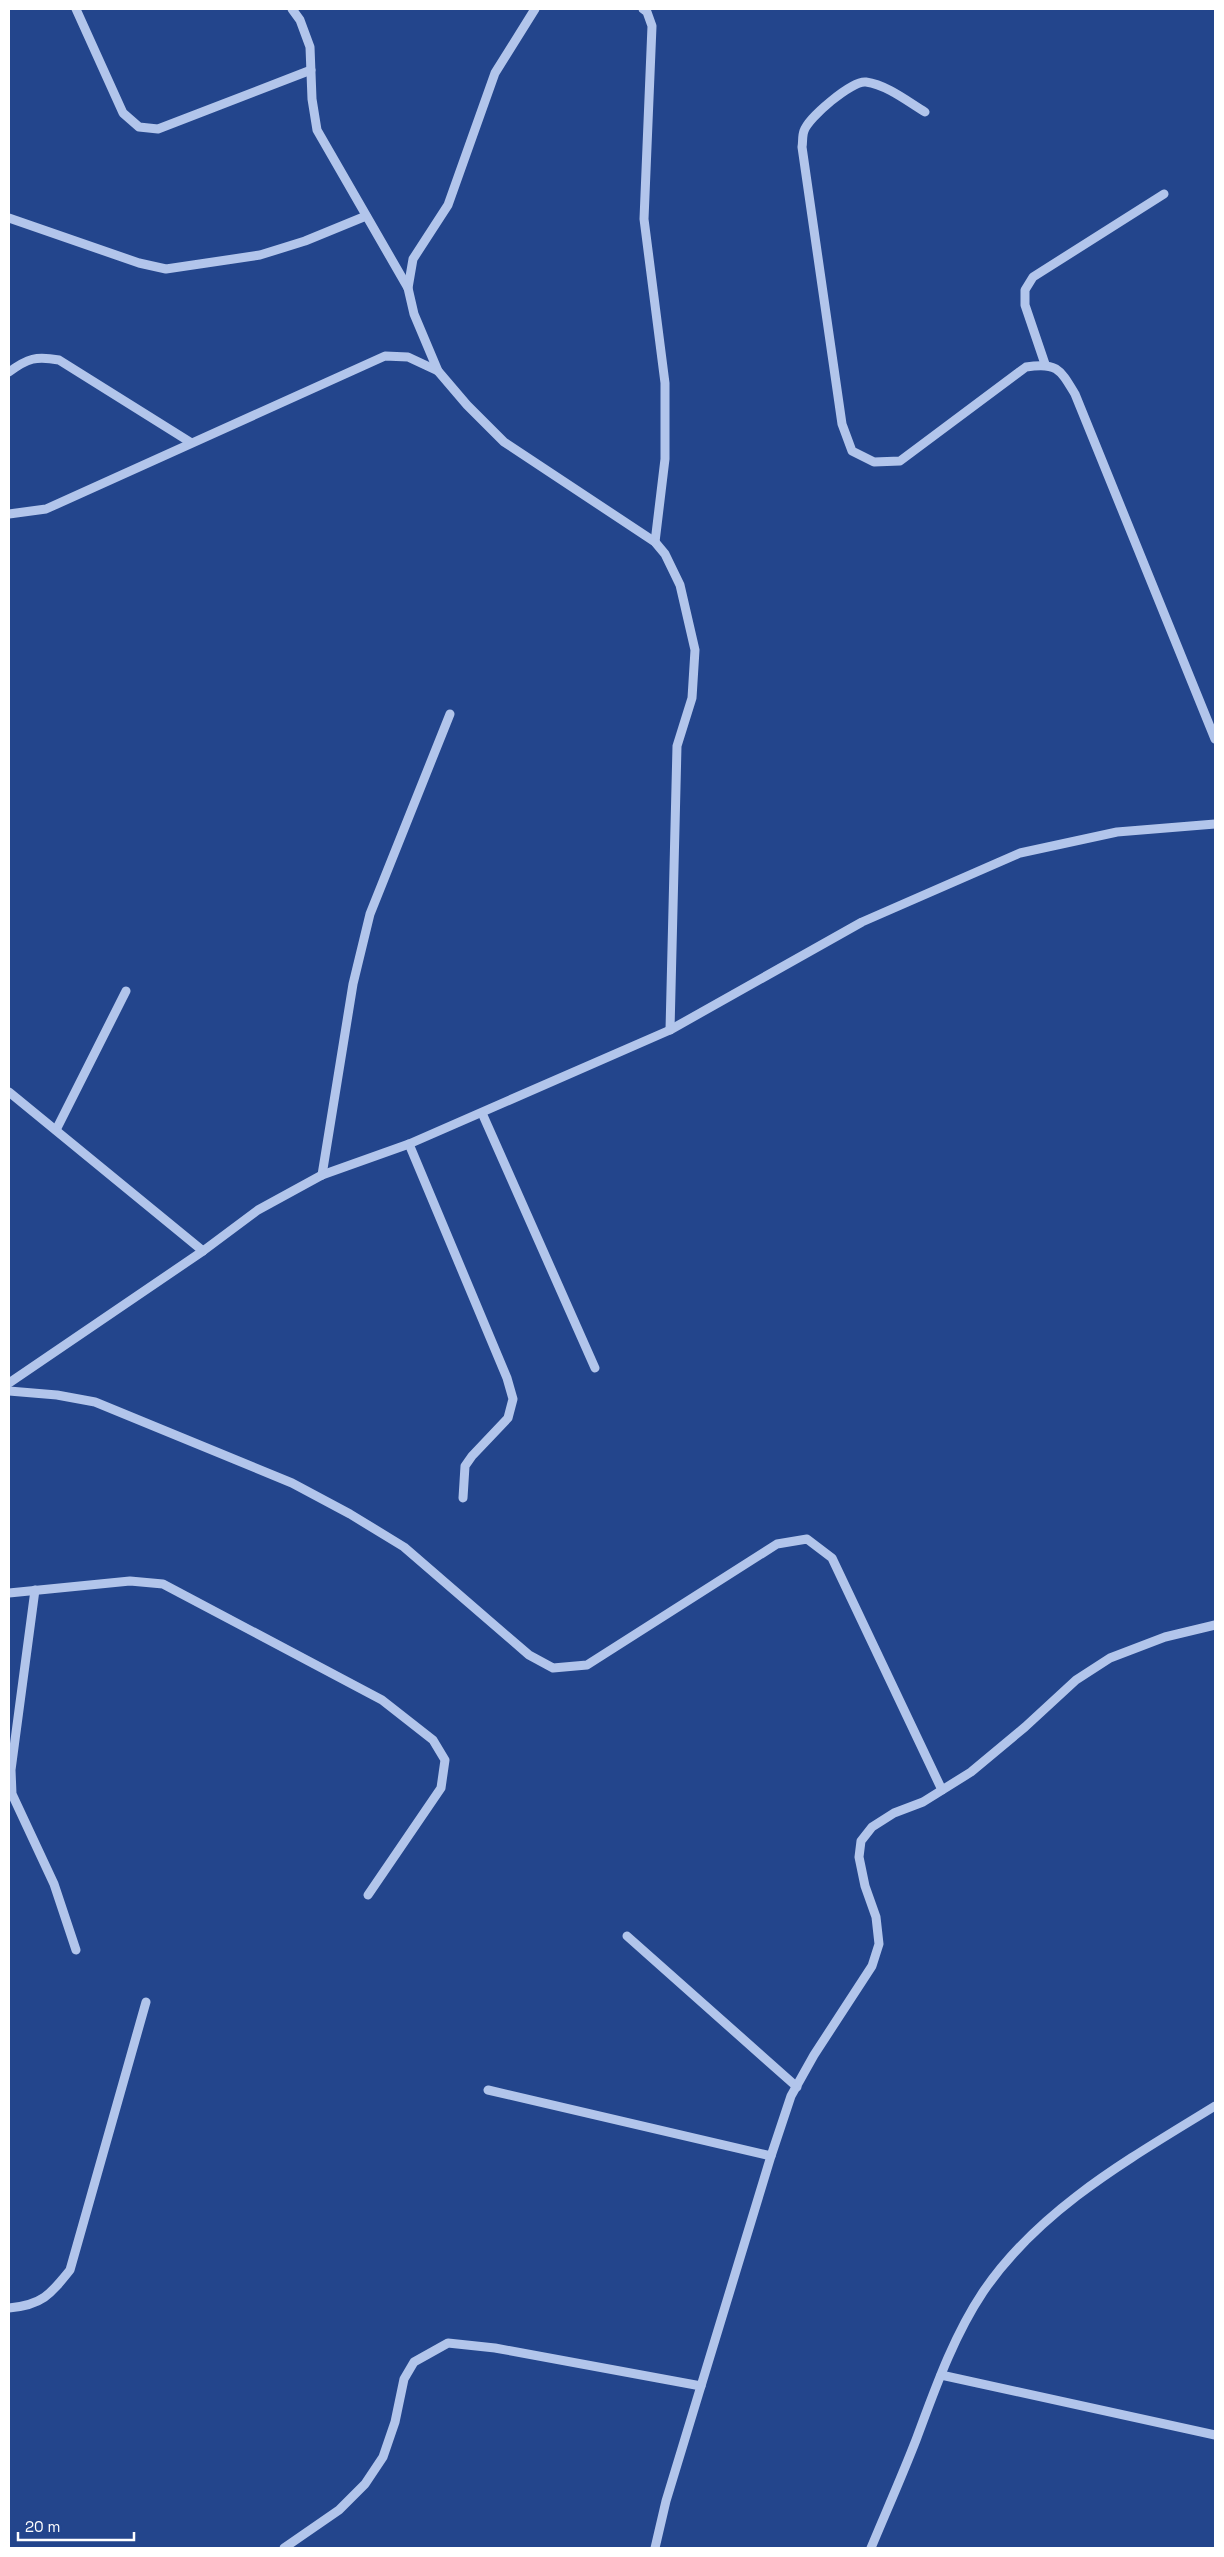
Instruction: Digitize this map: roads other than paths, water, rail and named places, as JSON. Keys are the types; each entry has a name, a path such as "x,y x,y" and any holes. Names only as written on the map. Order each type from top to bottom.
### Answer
{"street":[{"path":"76,9 123,113 139,127 158,128 311,70"},
{"path":"292,9 300,20 310,47 312,99 317,130 408,288 414,314 438,371 467,405 504,442 655,542 665,554 680,585 695,650 692,698 677,746 670,1030"},
{"path":"408,288 413,259 448,205 495,73 535,9"},
{"path":"643,9 647,12 652,26 644,219 665,383 665,459 655,542"},
{"path":"925,112 877,84 863,82 846,90 816,115 804,130 802,147 842,424 852,451 874,462 900,461 1026,366 1045,364 1061,370 1075,394 1215,739"},
{"path":"1045,364 1025,305 1025,290 1033,277 1164,194"},
{"path":"9,218 139,263 166,269 260,255 305,241 366,216"},
{"path":"9,514 46,509 190,442 385,356 408,357 438,371"},
{"path":"9,372 22,362 39,357 59,360 190,442"},
{"path":"322,1175 352,984 370,914 450,714"},
{"path":"9,1383 203,1251 258,1210 322,1175 409,1144 670,1030 862,922 1020,852 1117,832 1215,824"},
{"path":"56,1130 126,991"},
{"path":"9,1092 203,1251"},
{"path":"482,1113 595,1368"},
{"path":"409,1144 507,1378 513,1399 508,1418 465,1466 463,1498"},
{"path":"9,1390 57,1395 95,1402 292,1482 404,1547 529,1655 553,1668 586,1665 777,1544 807,1539 832,1558 942,1790"},
{"path":"9,1593 130,1581 163,1584 382,1700 433,1740 445,1760 441,1788 368,1895"},
{"path":"35,1590 11,1770 12,1794 54,1884 76,1950"},
{"path":"655,2548 666,2501 791,2096 814,2055 872,1966 879,1944 876,1917 859,1857 861,1841 872,1827 894,1813 923,1802 971,1772 1076,1680 1110,1658 1164,1637 1215,1625"},
{"path":"627,1936 797,2086"},
{"path":"9,2308 30,2306 53,2292 70,2270 146,2002"},
{"path":"488,2090 771,2156"},
{"path":"871,2548 956,2340 984,2292 1023,2243 1073,2199 1135,2156 1215,2106"},
{"path":"284,2548 339,2510 365,2484 384,2457 395,2422 404,2379 414,2362 448,2343 495,2348 701,2386"},
{"path":"941,2375 1215,2435"}]}
